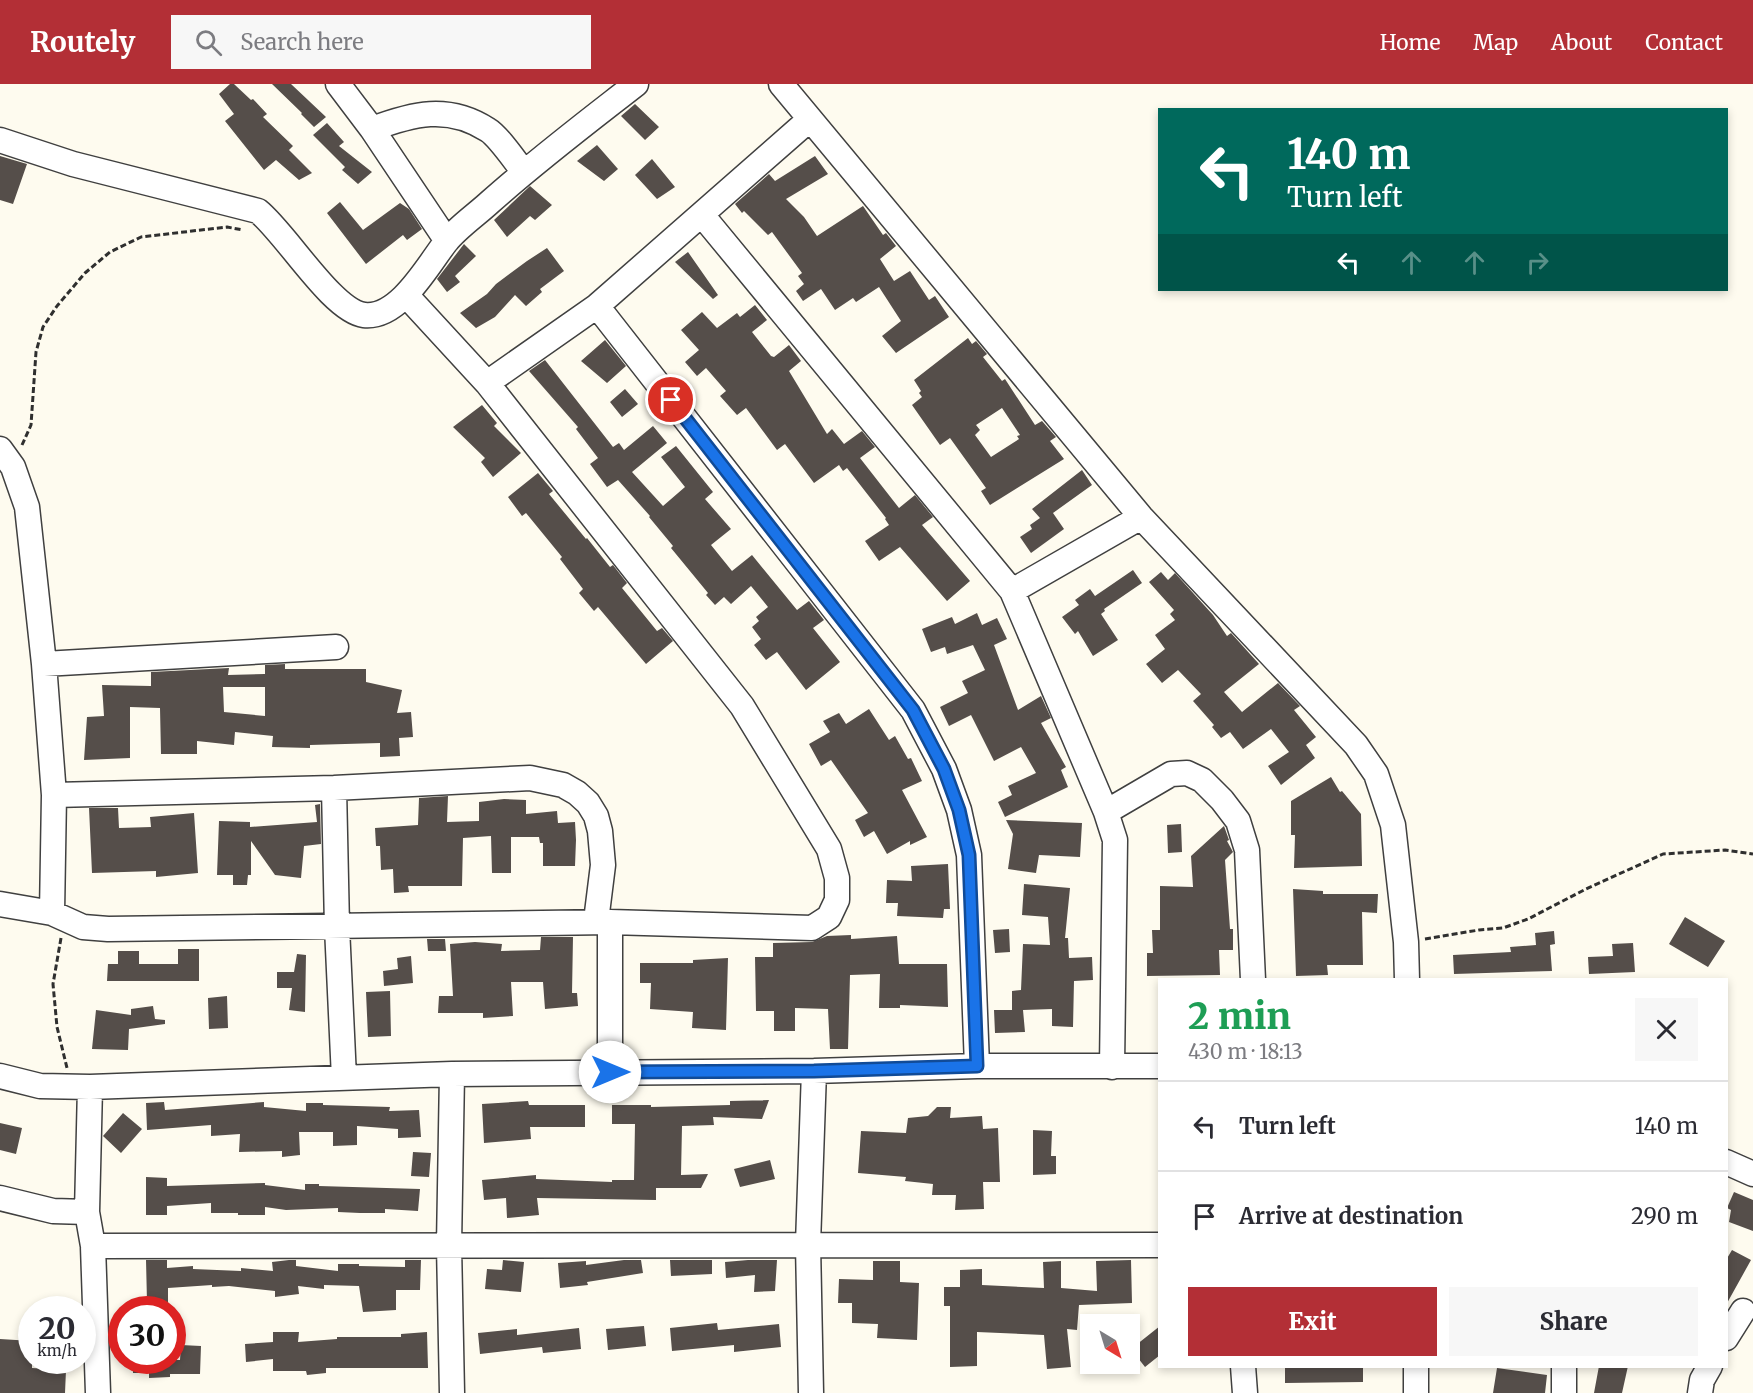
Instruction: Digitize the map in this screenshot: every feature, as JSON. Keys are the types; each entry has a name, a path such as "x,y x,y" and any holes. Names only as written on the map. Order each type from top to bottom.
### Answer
{"street":[{"path":"338,84 372,129 447,240"},
{"path":"0,140 73,164 258,211 270,221 342,304 363,315 382,313 406,295 447,240 524,172 636,84"},
{"path":"781,84 1141,517 1356,745 1376,774 1393,825 1406,942 1407,978"},
{"path":"372,129 398,119 427,113 460,117 489,130 524,172"},
{"path":"487,382 597,306 810,119"},
{"path":"702,215 1012,591 1106,812 1115,840 1112,1067"},
{"path":"0,904 58,916 83,927 108,929 603,922 812,928 829,917 837,900 837,878 829,849 742,706 487,382 406,295"},
{"path":"597,306 913,710 944,769 959,810 969,855 977,1066"},
{"path":"7,458 27,507 44,664 54,795 58,916"},
{"path":"1012,591 1141,517"},
{"path":"44,664 336,647"},
{"path":"1106,812 1171,774 1187,773 1202,780 1222,800 1238,820 1247,850 1253,978"},
{"path":"54,795 334,788 530,778 563,785 588,803 596,816 600,831 610,1072"},
{"path":"334,788 344,1078"},
{"path":"0,1076 40,1086 80,1087 452,1074 814,1071 977,1066 1158,1066"},
{"path":"811,1393 808,1244 814,1071"},
{"path":"452,1074 449,1245 452,1393"},
{"path":"80,1087 87,1212 93,1246 98,1393"},
{"path":"1728,1163 1753,1174"},
{"path":"0,1198 53,1211 87,1212"},
{"path":"93,1246 1158,1245"},
{"path":"1728,1334 1741,1310"},
{"path":"1243,1368 1245,1393"},
{"path":"1416,1368 1416,1393"},
{"path":"1564,1368 1564,1393"},
{"path":"1700,1393 1702,1380 1709,1368"}],"path":[{"path":"7,458 31,425 36,352 43,327 57,306 85,273 110,252 141,237 227,227 249,231"},
{"path":"1406,942 1503,928 1528,919 1586,889 1663,854 1725,850 1753,854"},
{"path":"58,916 53,984 57,1027 80,1087"}],"building":[{"path":"230,84 234,84 251,100 253,99 267,114 263,117 293,146 289,150 312,173 299,180 276,160 264,170 225,121 234,114 219,94"},
{"path":"272,84 291,84 326,117 314,127"},
{"path":"635,104 659,127 645,140 621,116"},
{"path":"327,123 344,142 339,146 372,172 358,184 342,170 345,167 313,135"},
{"path":"597,145 618,169 604,181 577,161"},
{"path":"0,156 27,164 13,204 0,200"},
{"path":"815,156 828,174 786,199 804,217 817,236 863,206 883,235 886,233 896,246 880,259 894,281 910,271 929,300 935,296 949,317 896,353 882,336 901,321 879,287 856,302 853,298 835,310 821,289 803,301 796,291 804,284 798,276 802,273 772,232 768,235 735,204 769,174 775,181"},
{"path":"652,159 675,187 657,199 635,175"},
{"path":"530,186 552,205 535,220 530,216 507,237 494,220"},
{"path":"340,202 363,230 400,203 409,209 422,229 407,240 403,235 366,264 327,213"},
{"path":"464,244 476,256 455,276 460,282 447,292 437,279"},
{"path":"547,248 564,271 540,289 542,292 526,306 515,295 495,317 476,328 460,313 487,294 496,284"},
{"path":"688,252 718,295 713,299 675,262"},
{"path":"755,305 767,320 752,332 771,356 774,357 789,345 801,361 789,371 827,434 832,429 844,444 862,431 875,447 860,458 899,508 915,495 933,517 922,525 970,581 947,601 900,547 879,561 865,541 889,525 847,468 843,471 839,465 814,483 785,444 777,450 746,408 737,415 720,396 726,391 706,368 697,376 685,362 699,350 681,330 702,312 717,328 737,313 740,317"},
{"path":"968,338 972,344 976,341 987,354 983,357 1002,381 1005,379 1035,425 1042,421 1056,437 1050,441 1064,459 990,505 981,491 986,488 950,438 940,445 912,405 922,397 914,380","holes":["1002,408 1020,435 1017,436 1019,439 991,457 975,435 980,430 976,425"]},
{"path":"605,340 626,366 607,383 581,361"},
{"path":"545,360 613,447 619,443 624,450 653,426 667,443 632,472 663,506 685,487 661,457 676,446 713,492 705,499 731,529 711,545 732,571 752,555 797,610 809,601 824,620 813,628 840,662 806,690 777,652 766,660 754,645 761,639 752,627 759,621 756,617 768,607 751,586 731,604 724,597 715,605 671,548 673,546 650,516 618,480 607,487 590,464 598,458 576,429 578,427 529,371"},
{"path":"625,389 638,404 622,417 610,402"},
{"path":"482,405 497,423 494,426 521,453 493,477 481,462 485,458 453,427"},
{"path":"1082,470 1092,485 1053,513 1064,529 1031,553 1020,537 1032,529 1030,525 1040,518 1032,509"},
{"path":"538,473 553,491 549,494 610,567 613,565 627,583 622,588 657,631 662,628 673,641 646,664 598,607 594,611 579,593 583,589 560,559 562,557 526,513 522,516 508,497"},
{"path":"1133,570 1142,583 1104,609 1105,611 1101,614 1118,640 1093,656 1078,631 1075,634 1062,617 1079,605 1075,600 1090,589 1095,596"},
{"path":"1161,572 1168,580 1175,573 1213,615 1227,636 1231,633 1259,664 1224,692 1242,712 1278,683 1300,706 1294,710 1316,737 1306,745 1315,758 1281,785 1268,766 1289,752 1271,729 1243,749 1230,732 1221,738 1212,727 1214,725 1193,701 1201,694 1178,670 1162,683 1146,664 1165,649 1155,635 1175,620 1170,614 1174,610 1149,582"},
{"path":"977,613 982,625 997,618 1007,639 994,645 1018,710 1041,696 1051,718 1041,723 1066,767 1061,770 1068,787 1005,817 998,802 1012,795 1008,786 1036,773 1021,747 994,761 971,715 949,726 940,707 968,693 962,681 985,670 973,645 947,654 945,647 931,652 922,629 952,617 955,624"},
{"path":"285,664 285,669 366,669 366,682 402,690 397,713 411,712 413,737 399,738 400,756 380,757 380,743 310,745 310,748 272,747 273,736 235,732 234,745 197,741 197,754 161,754 160,708 130,707 130,758 84,760 87,717 104,716 102,685 151,686 151,672 229,668 228,675 265,674 265,665","holes":["223,687 265,687 265,716 224,712"]},
{"path":"869,709 889,740 895,736 908,759 911,758 922,781 902,790 927,837 910,845 910,841 887,854 874,831 864,837 855,820 868,813 831,760 821,766 809,744 830,732 823,721 839,713 846,724"},
{"path":"1331,777 1340,792 1342,791 1361,814 1362,866 1294,868 1295,835 1291,835 1291,801"},
{"path":"448,796 447,822 479,821 479,802 504,799 526,800 526,814 557,811 558,823 575,822 575,866 543,866 543,843 540,843 539,837 511,837 511,873 492,873 491,836 463,838 462,886 408,886 409,892 394,893 393,869 381,870 380,846 376,846 375,828 418,825 419,798"},
{"path":"320,804 321,844 304,846 301,878 275,875 251,841 251,875 248,875 247,885 233,885 233,875 217,875 219,821 250,822 250,827 317,822 315,805"},
{"path":"89,808 118,808 119,828 151,827 150,817 194,813 198,873 156,877 156,871 92,873"},
{"path":"1006,820 1082,823 1080,857 1039,855 1036,873 1008,869 1013,834"},
{"path":"1181,824 1182,852 1168,853 1167,825"},
{"path":"1224,826 1229,840 1227,841 1233,852 1225,860 1230,929 1233,929 1233,950 1219,950 1220,975 1147,976 1147,953 1153,953 1152,930 1160,930 1160,886 1193,887 1191,856"},
{"path":"948,864 950,909 944,909 943,918 897,916 898,903 886,903 887,880 912,881 911,866"},
{"path":"1024,884 1070,888 1065,938 1068,938 1069,958 1092,957 1093,980 1074,981 1073,1027 1052,1026 1052,1009 1023,1010 1025,1032 995,1033 994,1010 1012,1010 1012,991 1021,990 1023,944 1050,945 1048,917 1022,915"},
{"path":"1293,889 1323,891 1323,894 1378,894 1377,913 1362,912 1363,965 1327,965 1328,975 1296,976"},
{"path":"1685,917 1725,941 1708,967 1669,944"},
{"path":"1009,929 1010,952 995,953 993,930"},
{"path":"1554,931 1555,944 1550,945 1552,971 1454,974 1453,955 1511,952 1510,947 1536,945 1535,933"},
{"path":"851,935 851,939 897,936 899,964 947,964 948,1007 900,1005 900,1008 879,1008 880,974 850,975 848,1049 830,1049 828,1009 795,1008 795,1031 774,1031 774,1011 756,1011 755,957 773,957 773,943 812,942 827,936"},
{"path":"541,937 573,937 572,993 577,993 578,1006 545,1009 543,982 511,982 513,1016 483,1018 483,1013 438,1013 439,996 453,996 450,944 475,942 502,944 501,951 540,950"},
{"path":"427,939 445,939 446,951 428,951"},
{"path":"1633,943 1635,972 1589,974 1588,957 1613,956 1612,944"},
{"path":"178,949 199,949 199,981 107,981 108,964 118,964 118,951 139,951 139,964 178,964"},
{"path":"297,954 306,955 305,1012 289,1010 292,988 277,988 277,972 294,972"},
{"path":"411,956 413,983 384,986 383,971 398,969 397,958"},
{"path":"728,958 726,1030 692,1028 693,1012 650,1009 651,983 640,983 640,963 693,963 693,960"},
{"path":"390,991 391,1036 368,1037 366,992"},
{"path":"227,996 228,1028 209,1029 208,998"},
{"path":"153,1006 155,1019 165,1020 165,1024 129,1029 128,1050 92,1049 96,1010 131,1015 131,1009"},
{"path":"769,1100 762,1119 713,1117 714,1125 682,1126 681,1175 708,1174 701,1188 656,1188 656,1200 537,1198 539,1215 507,1218 506,1198 484,1200 482,1180 536,1175 536,1179 612,1182 612,1180 634,1180 635,1124 612,1124 612,1105 651,1105 651,1107 730,1105 730,1101"},
{"path":"528,1101 529,1105 585,1105 585,1127 530,1127 531,1139 484,1143 482,1104"},
{"path":"164,1102 165,1110 264,1102 264,1107 306,1111 306,1103 390,1107 389,1111 419,1110 421,1137 398,1138 398,1129 357,1126 357,1145 333,1146 333,1132 299,1132 300,1155 282,1157 282,1151 239,1152 240,1134 211,1136 211,1125 147,1130 146,1103"},
{"path":"937,1107 951,1107 950,1118 982,1116 983,1129 998,1128 1000,1182 983,1182 984,1209 955,1210 956,1195 932,1195 933,1184 905,1181 906,1177 858,1173 861,1131 906,1133 908,1118 928,1116"},
{"path":"123,1113 142,1129 121,1153 103,1136"},
{"path":"0,1123 22,1128 16,1154 0,1150"},
{"path":"1033,1130 1052,1131 1051,1156 1056,1156 1056,1174 1033,1175"},
{"path":"413,1152 431,1153 429,1177 411,1176"},
{"path":"770,1160 775,1179 740,1187 734,1169"},
{"path":"146,1177 167,1178 167,1186 265,1183 265,1185 305,1190 305,1184 420,1189 418,1211 385,1209 385,1213 360,1213 338,1212 338,1208 286,1210 265,1207 265,1215 238,1215 238,1213 211,1213 211,1203 167,1206 167,1215 146,1215"},
{"path":"1734,1192 1753,1200 1753,1231 1729,1222 1731,1210 1728,1206"},
{"path":"1732,1250 1751,1260 1728,1301 1728,1257"},
{"path":"146,1260 167,1260 167,1268 193,1266 193,1269 241,1271 241,1268 273,1271 272,1262 296,1260 296,1266 338,1271 338,1264 405,1267 405,1260 421,1260 420,1290 396,1290 396,1310 363,1312 359,1286 324,1285 324,1289 298,1286 299,1294 275,1297 275,1291 229,1286 212,1287 212,1285 168,1288 168,1296 147,1296"},
{"path":"503,1260 524,1262 521,1292 485,1289 487,1269 502,1270"},
{"path":"641,1260 643,1273 587,1282 588,1285 560,1288 558,1263 586,1261 586,1265"},
{"path":"670,1260 712,1260 712,1274 671,1276"},
{"path":"777,1260 775,1291 754,1292 755,1275 726,1278 725,1262"},
{"path":"1131,1260 1132,1303 1079,1305 1077,1330 1067,1329 1071,1367 1047,1369 1044,1335 977,1332 977,1366 950,1367 950,1306 944,1306 944,1287 960,1287 960,1270 982,1269 982,1285 1044,1288 1043,1262 1061,1261 1061,1288 1097,1291 1096,1261"},
{"path":"873,1261 900,1261 900,1282 919,1283 917,1340 877,1338 878,1324 852,1323 852,1303 838,1303 839,1279 873,1280"},
{"path":"717,1323 718,1330 779,1324 781,1347 734,1352 734,1345 672,1351 670,1328"},
{"path":"644,1326 646,1346 608,1350 606,1329"},
{"path":"579,1328 581,1349 543,1353 542,1347 480,1354 478,1333 517,1329 517,1335"},
{"path":"1158,1328 1158,1357 1145,1367 1140,1361 1140,1342"},
{"path":"273,1332 299,1332 298,1342 337,1339 337,1337 401,1337 401,1334 427,1332 428,1368 326,1368 326,1373 307,1375 306,1371 273,1371 273,1359 246,1362 245,1344 273,1342"},
{"path":"0,1339 18,1340 18,1374 66,1374 65,1393 0,1393"},
{"path":"186,1345 201,1346 200,1374 186,1374"},
{"path":"1285,1368 1363,1368 1363,1382 1285,1383"},
{"path":"1497,1368 1547,1375 1545,1393 1493,1393"},
{"path":"1599,1368 1628,1368 1622,1393 1594,1393"},
{"path":"149,1374 170,1374 170,1377 149,1378"}],"route":[{"path":"610,1072 814,1071 977,1066 969,855 959,810 944,769 913,710 671,400"}]}
